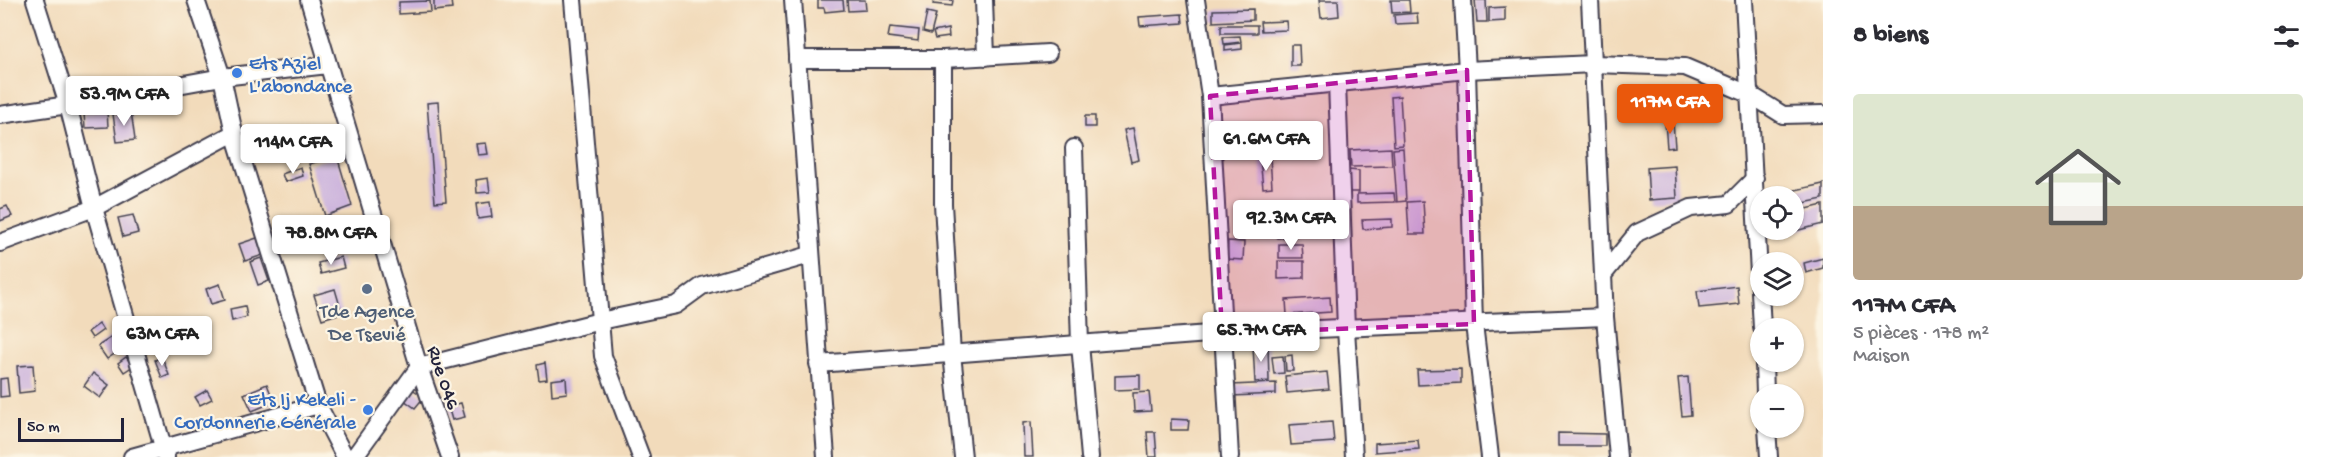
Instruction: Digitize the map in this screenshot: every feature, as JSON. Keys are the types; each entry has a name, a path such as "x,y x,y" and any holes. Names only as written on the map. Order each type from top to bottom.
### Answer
{"street":[{"path":"35,0 68,105 94,207 165,453"},
{"path":"196,0 222,77 234,133 318,405 345,457"},
{"name":"Rue 046","path":"309,0 419,368 450,457"},
{"path":"573,0 603,356 641,457"},
{"path":"793,0 826,457"},
{"path":"984,0 986,57"},
{"path":"1196,0 1210,96 1230,457"},
{"path":"1463,0 1474,324 1490,457"},
{"path":"1590,0 1605,317 1618,457"},
{"path":"1744,0 1762,318"},
{"path":"796,59 943,59 1048,53"},
{"path":"943,59 943,204 952,354 963,457"},
{"path":"1210,96 1467,70 1593,64 1685,67 1751,95 1783,115 1823,114"},
{"path":"0,115 222,77 328,65"},
{"path":"1337,83 1346,328 1354,457"},
{"path":"0,243 94,207 234,133"},
{"path":"1074,148 1080,344 1090,457"},
{"path":"1603,275 1637,233 1691,208 1729,204 1755,178"},
{"path":"354,457 419,368 600,321 676,305 702,286 810,255"},
{"path":"818,364 1222,333 1605,317"},
{"path":"132,457 165,453 318,405"},
{"path":"1768,438 1769,457"}],"highlighted area":[{"path":"1467,70 1474,324 1222,333 1210,96"}],"building":[{"path":"434,0 451,0 452,9 434,11"},
{"path":"818,0 843,0 844,10 825,12 824,8 818,8"},
{"path":"847,0 865,0 866,10 848,11"},
{"path":"934,0 953,0 952,6 933,4"},
{"path":"1319,0 1338,0 1339,16 1321,18"},
{"path":"1391,0 1409,0 1410,12 1392,13"},
{"path":"1475,0 1486,0 1487,22 1477,22"},
{"path":"430,1 431,12 399,14 399,2"},
{"path":"1505,7 1505,21 1489,22 1489,8"},
{"path":"1253,9 1253,20 1213,22 1213,10"},
{"path":"927,12 936,14 931,34 923,32"},
{"path":"1417,13 1418,23 1395,24 1394,15"},
{"path":"1182,14 1183,23 1140,26 1139,17"},
{"path":"1286,21 1287,30 1261,31 1260,22"},
{"path":"1221,25 1257,25 1257,33 1221,33"},
{"path":"890,27 919,30 918,41 888,37"},
{"path":"948,29 949,37 935,39 933,32"},
{"path":"1240,36 1241,42 1224,44 1223,37"},
{"path":"1242,43 1242,49 1225,51 1225,45"},
{"path":"1291,45 1299,45 1300,66 1291,66"},
{"path":"1400,96 1403,145 1394,146 1391,97"},
{"path":"438,102 446,201 435,202 427,103"},
{"path":"1700,104 1701,117 1676,119 1675,106"},
{"path":"107,111 108,127 85,128 84,113"},
{"path":"131,111 135,140 117,142 113,114"},
{"path":"1085,116 1095,116 1095,127 1085,127"},
{"path":"1665,122 1673,122 1675,147 1667,148"},
{"path":"1133,128 1139,160 1131,162 1124,130"},
{"path":"1267,129 1268,152 1260,153 1258,130"},
{"path":"1256,138 1257,145 1238,147 1237,141"},
{"path":"486,143 488,154 478,155 476,144"},
{"path":"1256,146 1258,155 1248,157 1246,148"},
{"path":"1391,148 1392,166 1351,167 1350,150"},
{"path":"1403,148 1406,201 1397,202 1393,149"},
{"path":"337,156 352,206 325,216 309,164"},
{"path":"1270,157 1272,187 1263,188 1260,158"},
{"path":"1675,166 1677,198 1649,200 1647,168"},
{"path":"301,167 303,176 285,182 282,174"},
{"path":"1349,170 1359,171 1359,192 1349,192"},
{"path":"488,178 490,192 477,193 476,180"},
{"path":"1823,184 1823,199 1804,203 1804,188"},
{"path":"1394,193 1395,202 1357,203 1357,194"},
{"path":"1423,201 1425,234 1409,234 1407,202"},
{"path":"490,202 492,217 478,219 476,204"},
{"path":"1823,205 1823,224 1804,229 1804,210"},
{"path":"7,206 12,216 0,221 0,209"},
{"path":"1293,209 1294,237 1277,238 1275,210"},
{"path":"133,215 138,233 123,237 118,218"},
{"path":"1392,219 1392,227 1363,229 1362,220"},
{"path":"257,238 263,255 245,261 239,244"},
{"path":"1228,241 1244,242 1243,260 1227,259"},
{"path":"1279,244 1302,244 1303,258 1279,258"},
{"path":"341,257 344,268 321,274 318,263"},
{"path":"261,258 269,281 258,285 250,262"},
{"path":"1823,258 1823,268 1806,273 1804,263"},
{"path":"1278,261 1304,261 1304,278 1278,279"},
{"path":"220,284 225,300 211,304 206,289"},
{"path":"1737,286 1739,304 1699,308 1697,291"},
{"path":"335,289 342,313 322,319 314,295"},
{"path":"1330,297 1331,312 1287,315 1286,300"},
{"path":"245,306 247,317 232,321 230,309"},
{"path":"99,324 103,330 92,338 88,332"},
{"path":"115,335 123,348 107,359 98,346"},
{"path":"1268,345 1269,381 1255,382 1253,346"},
{"path":"1292,355 1293,371 1286,371 1285,356"},
{"path":"1283,356 1284,373 1274,374 1272,357"},
{"path":"126,357 133,366 124,372 118,363"},
{"path":"162,357 169,375 162,378 155,360"},
{"path":"545,363 547,379 539,380 537,365"},
{"path":"33,365 35,391 19,393 17,366"},
{"path":"1461,369 1461,383 1418,385 1417,370"},
{"path":"1327,372 1329,389 1287,393 1285,376"},
{"path":"93,373 109,385 100,398 84,386"},
{"path":"1140,375 1140,389 1115,390 1115,376"},
{"path":"1688,377 1691,415 1682,416 1678,378"},
{"path":"7,378 9,396 0,397 0,379"},
{"path":"566,378 567,393 552,395 551,380"},
{"path":"1276,383 1276,394 1232,396 1231,385"},
{"path":"267,384 274,402 252,411 244,394"},
{"path":"412,389 424,397 415,408 404,400"},
{"path":"207,390 212,399 200,405 195,397"},
{"path":"1149,392 1151,411 1134,412 1133,393"},
{"path":"461,403 465,417 452,420 448,406"},
{"path":"1171,419 1189,420 1188,430 1171,430"},
{"path":"1031,422 1033,457 1024,457 1023,423"},
{"path":"1332,422 1334,442 1291,445 1289,425"},
{"path":"1147,432 1155,432 1157,457 1149,457"},
{"path":"1558,433 1605,434 1605,446 1558,446"},
{"path":"1418,440 1419,449 1375,452 1375,443"}],"place":[{"name":"Ets Aziel L'abondance","path":"237,73"},
{"name":"Tde Agence De Tsevié","path":"367,289"},
{"name":"Ets Ij Kekeli - Cordonnerie Générale","path":"368,410"}]}
